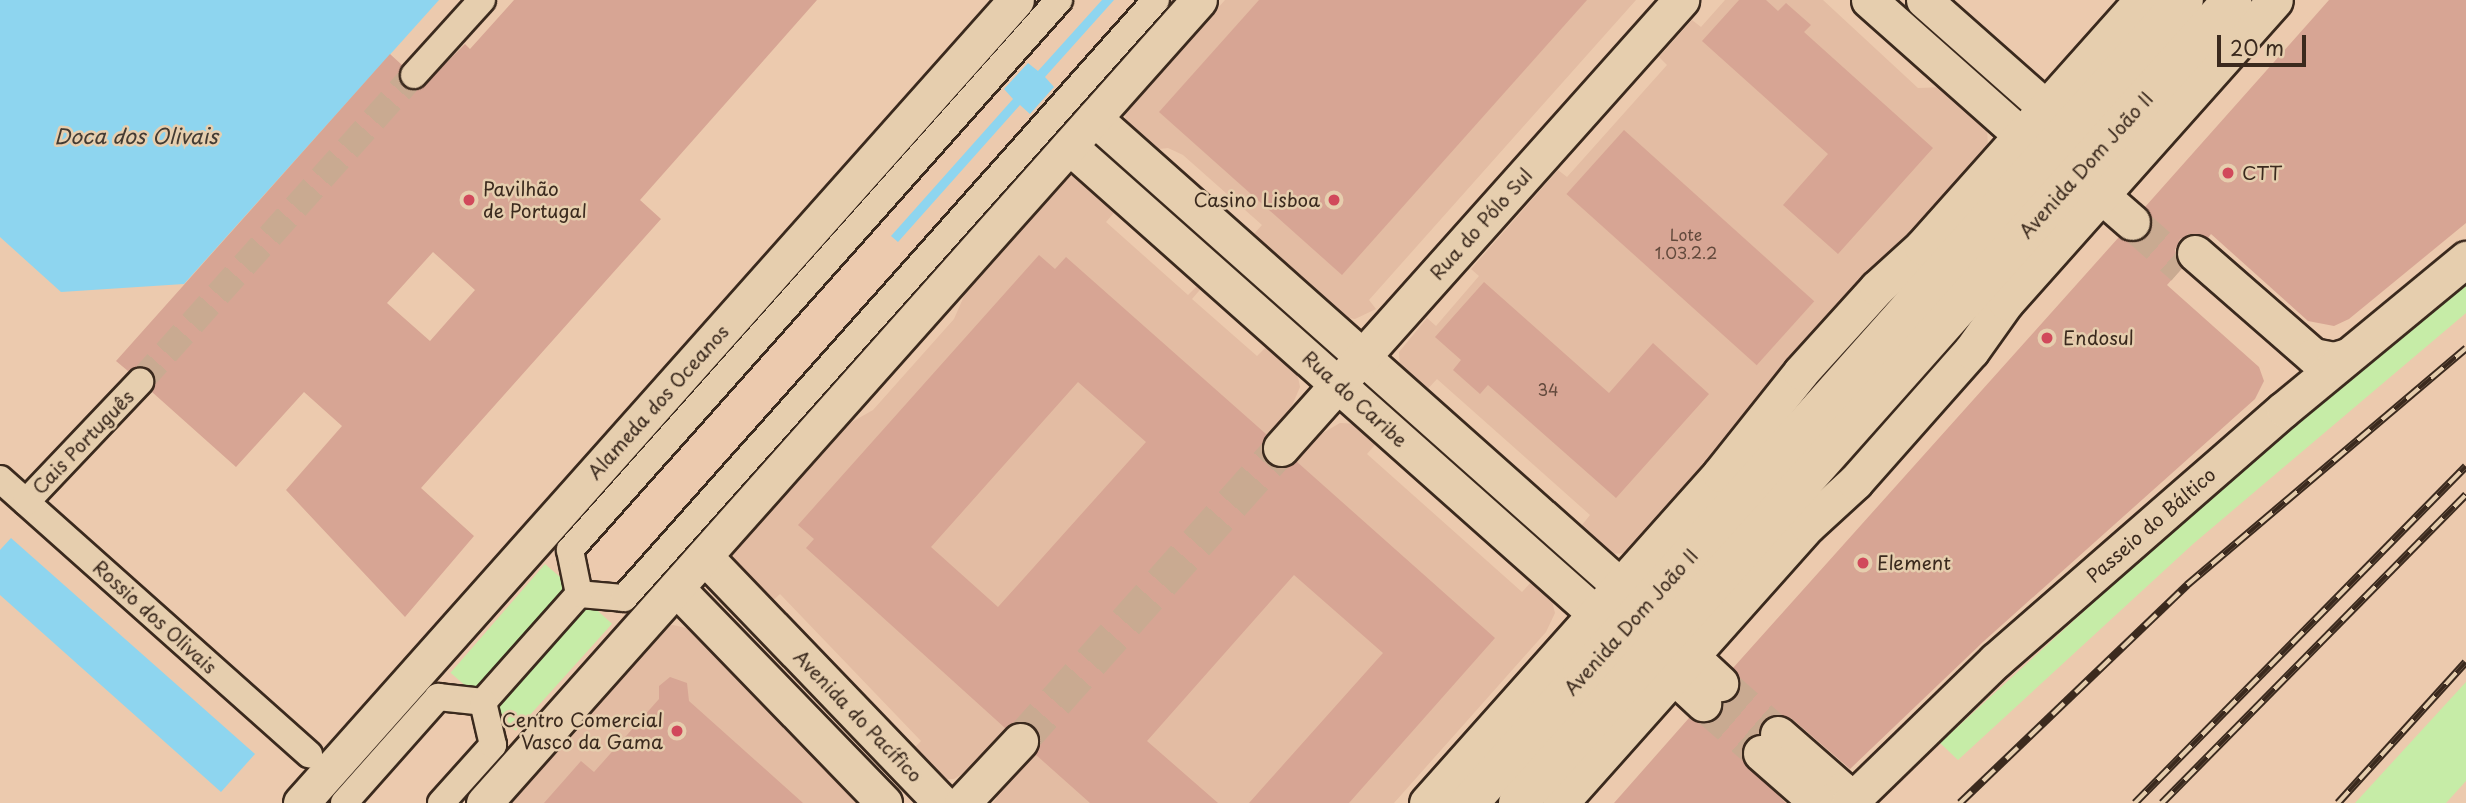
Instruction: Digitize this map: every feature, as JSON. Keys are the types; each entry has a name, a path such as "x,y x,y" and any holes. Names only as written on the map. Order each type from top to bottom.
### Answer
{"main road":[{"name":"Avenida Dom João II","path":"1926,317 2184,0"},
{"name":"Avenida Dom João II","path":"1469,803 1806,452 1926,317 2232,0"},
{"name":"Avenida Dom João II","path":"1518,803 1806,452"}],"street":[{"path":"414,75 482,0"},
{"name":"Alameda dos Oceanos","path":"301,803 1016,0"},
{"name":"Alameda dos Oceanos","path":"579,594 570,550 1059,0"},
{"path":"483,702 579,594 624,598 1156,0"},
{"path":"484,803 1199,0"},
{"name":"Rua do Pólo Sul","path":"1281,448 1681,0"},
{"path":"1869,0 2021,135"},
{"path":"1924,0 2046,108"},
{"name":"Avenida Dom João II","path":"1427,803 1720,474 1758,422 1826,344 1877,288 1922,247 2142,0"},
{"name":"Avenida Dom João II","path":"1560,803 1808,525 1855,482 1964,360 2006,302 2275,0"},
{"name":"Rua do Caribe","path":"1094,118 1620,586"},
{"name":"Rua do Caribe","path":"1069,146 1596,614"},
{"path":"1114,185 1138,158"},
{"path":"2108,188 2138,215"},
{"path":"1922,247 1926,317"},
{"name":"Passeio do Báltico","path":"1846,803 1995,661 2284,409 2466,259"},
{"path":"2284,409 2293,387 2286,362 2189,260 2313,356 2334,360 2347,356"},
{"name":"Avenida Dom João II","path":"1926,317 2006,302"},
{"name":"Cais Português","path":"26,502 140,382"},
{"path":"1806,452 1808,525"},
{"name":"Avenida Dom João II","path":"1720,474 1806,452"},
{"name":"Rossio dos Olivais","path":"0,479 309,754"},
{"name":"Avenida do Pacífico","path":"704,556 942,803"},
{"path":"676,588 884,803"},
{"path":"743,658 774,629"},
{"path":"1682,666 1712,693"},
{"path":"344,803 438,697 483,702"},
{"path":"441,803 493,745 483,702"},
{"path":"962,803 1020,741"},
{"path":"1818,803 1770,744 1842,790 1846,803"}],"shaded area":[{"name":"Casino Lisboa","path":"1225,0 1636,0 1369,300 1376,309 1355,319 1342,317 1252,236 1262,225 1183,155 1168,148 1150,150 1126,122 1124,107 1140,78 1156,77"},
{"path":"1725,0 1823,0 1918,88 1946,87 1987,126 1988,149 1629,553 1608,554 1578,530 1590,515 1437,379 1424,393 1400,370 1399,352 1427,318 1436,326 1479,276 1471,269 1558,170 1567,177 1667,65 1659,57 1692,20 1701,27"},
{"path":"1062,177 1084,179 1119,207 1106,222 1188,295 1202,281 1205,284 1192,299 1257,356 1271,342 1296,367 1300,387 1291,408 1321,434 1340,423 1361,424 1380,439 1367,454 1522,592 1535,578 1550,593 1555,613 1546,632 1394,803 993,803 997,798 970,769 954,779 937,779 907,755 921,741 780,594 765,608 731,565 731,546 817,442 873,410 954,319 981,257"},
{"path":"673,625 695,630 864,803 495,803 662,627"}],"green space":[{"path":"2466,282 2466,313 2193,544 1958,760 1940,743 2176,527"},
{"path":"545,564 569,585 475,694 451,673"},
{"path":"589,603 612,624 516,731 493,710"},
{"path":"2466,682 2466,781 2446,803 2355,803"}],"water":[{"name":"Doca dos Olivais","path":"0,0 439,0 184,284 61,292 0,237"},
{"path":"1102,0 1114,0 1045,77 1054,87 1030,114 1020,105 898,242 891,236 1013,99 1004,89 1028,63 1038,71"},
{"path":"11,538 255,754 221,792 0,595 0,550"}],"building":[{"path":"514,0 817,0 640,200 661,219 421,488 474,536 405,617 286,490 342,426 304,392 236,467 152,392 155,378 150,370 136,367 128,371 116,361 390,54 402,65 399,72 403,86 419,90 465,44 470,49","holes":["433,252 475,290 430,341 387,303"]},
{"name":"Casino Lisboa","path":"1259,0 1587,0 1342,275 1159,112"},
{"path":"1739,0 1766,0 1778,11 1786,3 1811,25 1804,32 1933,148 1838,254 1783,205 1828,154 1702,41"},
{"path":"2329,0 2466,0 2466,223 2349,319 2334,326 2308,321 2211,234 2208,238 2189,234 2180,239 2175,250 2182,268 2167,285 2259,367 2264,381 2255,399 1984,641 1850,769 1791,718 1772,715 1762,721 1758,734 1745,740 1742,759 1786,803 1614,803 1689,718 1708,722 1718,716 1723,702 1734,697 1739,688 1733,668 2119,237 2129,242 2147,236 2152,225 2145,207"},
{"path":"1624,130 1814,301 1757,365 1566,194"},
{"path":"1039,255 1055,269 1066,257 1266,434 1262,454 1268,463 1287,467 1296,461 1495,638 1349,803 1249,803 1383,653 1294,575 1147,741 1218,803 1090,803 1035,754 1039,736 1033,726 1015,722 1005,728 806,548 814,539 798,525","holes":["1078,382 1146,442 998,607 931,547"]},
{"path":"1484,282 1609,393 1653,343 1709,394 1616,498 1488,385 1480,394 1453,370 1461,360 1435,337"},
{"name":"Centro Comercial Vasco da Gama","path":"670,677 687,683 689,701 803,803 544,803 581,761 594,772 659,699 659,686"}],"tunnel":[{"path":"140,382 414,75"},
{"path":"2132,222 2183,267"},
{"path":"1020,741 1281,448"},
{"path":"1720,683 1778,734"},
{"path":"1703,703 1761,753"}],"railway":[{"path":"1960,803 2187,585 2466,348"},
{"path":"2135,803 2466,466"},
{"path":"2162,803 2466,495"},
{"path":"2338,803 2466,662"}],"place":[{"name":"CTT","path":"2228,173"},
{"name":"Pavilhão de Portugal","path":"469,200"},
{"name":"Casino Lisboa","path":"1334,200"},
{"name":"Endosul","path":"2047,338"},
{"name":"Element","path":"1863,563"},
{"name":"Centro Comercial Vasco da Gama","path":"677,731"}]}
